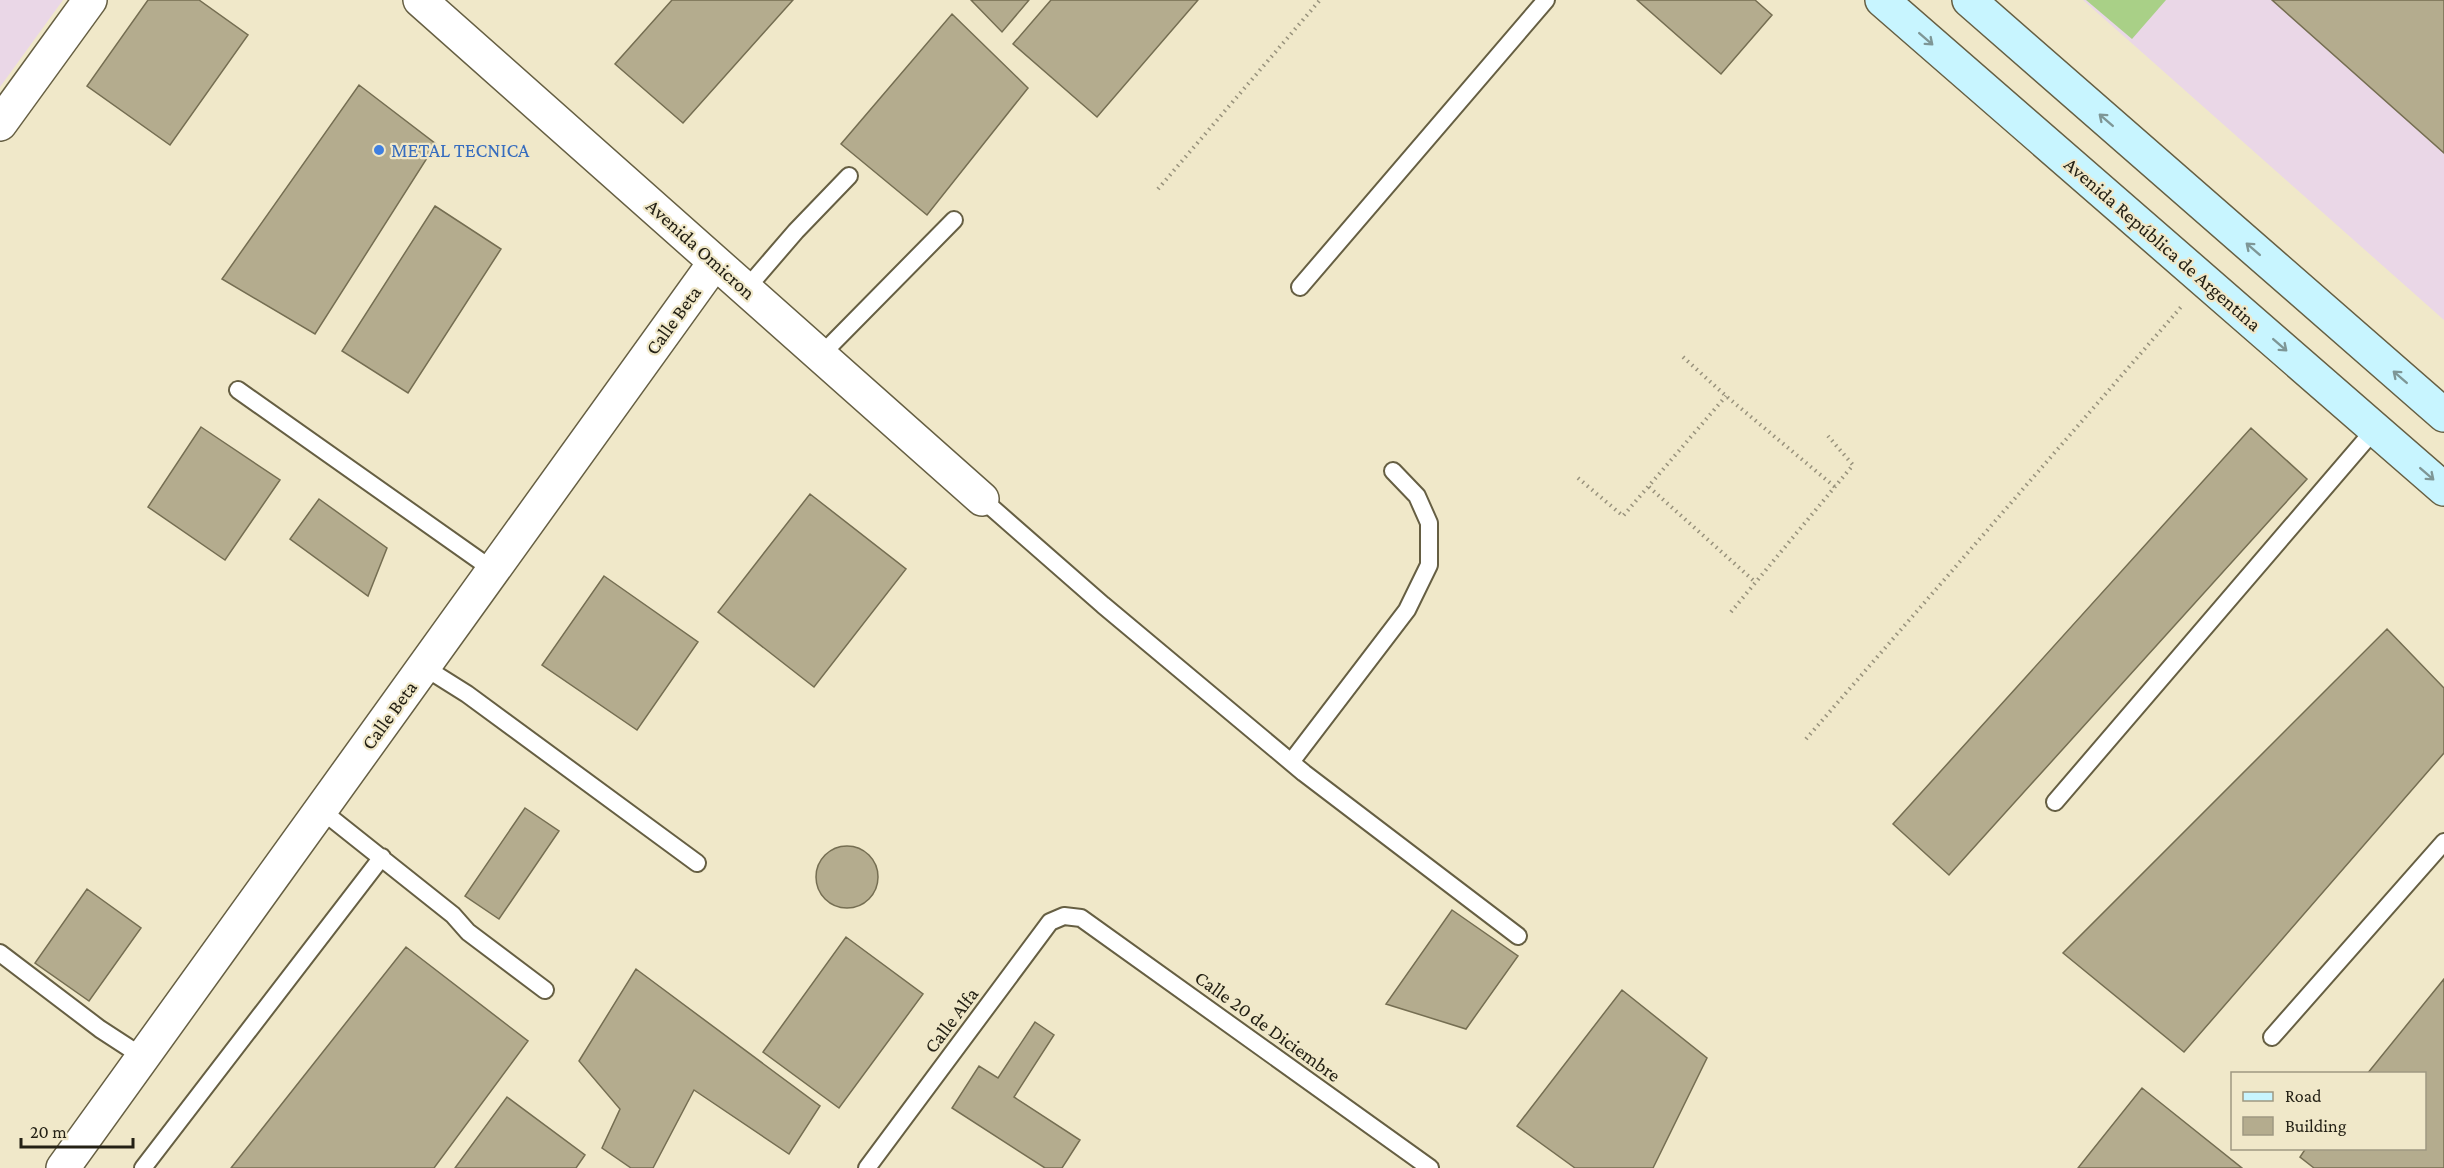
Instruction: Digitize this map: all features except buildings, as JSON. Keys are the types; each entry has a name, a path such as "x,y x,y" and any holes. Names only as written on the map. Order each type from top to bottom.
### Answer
{"main road":[{"name":"Avenida República de Argentina","path":"1882,0 2444,489"},
{"path":"1969,0 2444,415"}],"street":[{"path":"0,124 90,0"},
{"name":"Avenida Omicron","path":"420,0 982,499"},
{"name":"Calle Beta","path":"63,1168 715,262"}],"lane":[{"path":"1300,287 1546,0"},
{"path":"746,289 796,231 849,176"},
{"path":"820,356 954,220"},
{"path":"238,390 493,570"},
{"path":"2055,802 2375,429"},
{"path":"1291,762 1407,610 1429,565 1429,523 1417,496 1393,471"},
{"path":"982,499 1103,605 1291,762 1518,936"},
{"path":"424,667 467,694 697,863"},
{"path":"321,810 453,915 468,932 545,990"},
{"path":"2272,1037 2444,842"},
{"path":"143,1168 382,857"},
{"name":"Calle Alfa","path":"867,1168 1050,922 1064,916 1081,918"},
{"name":"Calle 20 de Diciembre","path":"1081,918 1430,1168"},
{"path":"0,953 100,1029 143,1057"}],"path":[{"path":"1158,189 1320,0"},
{"path":"1806,739 2167,323"},
{"path":"1683,357 1835,487"},
{"path":"1578,478 1623,516 1726,396"},
{"path":"1731,612 1853,465 1828,436"},
{"path":"1649,487 1755,582"}],"shaded area":[{"path":"0,0 63,0 0,87"},
{"path":"2083,0 2444,0 2444,320"}],"green space":[{"path":"2086,0 2166,0 2132,39"}],"place":[{"name":"METAL TECNICA","path":"379,150"}]}
